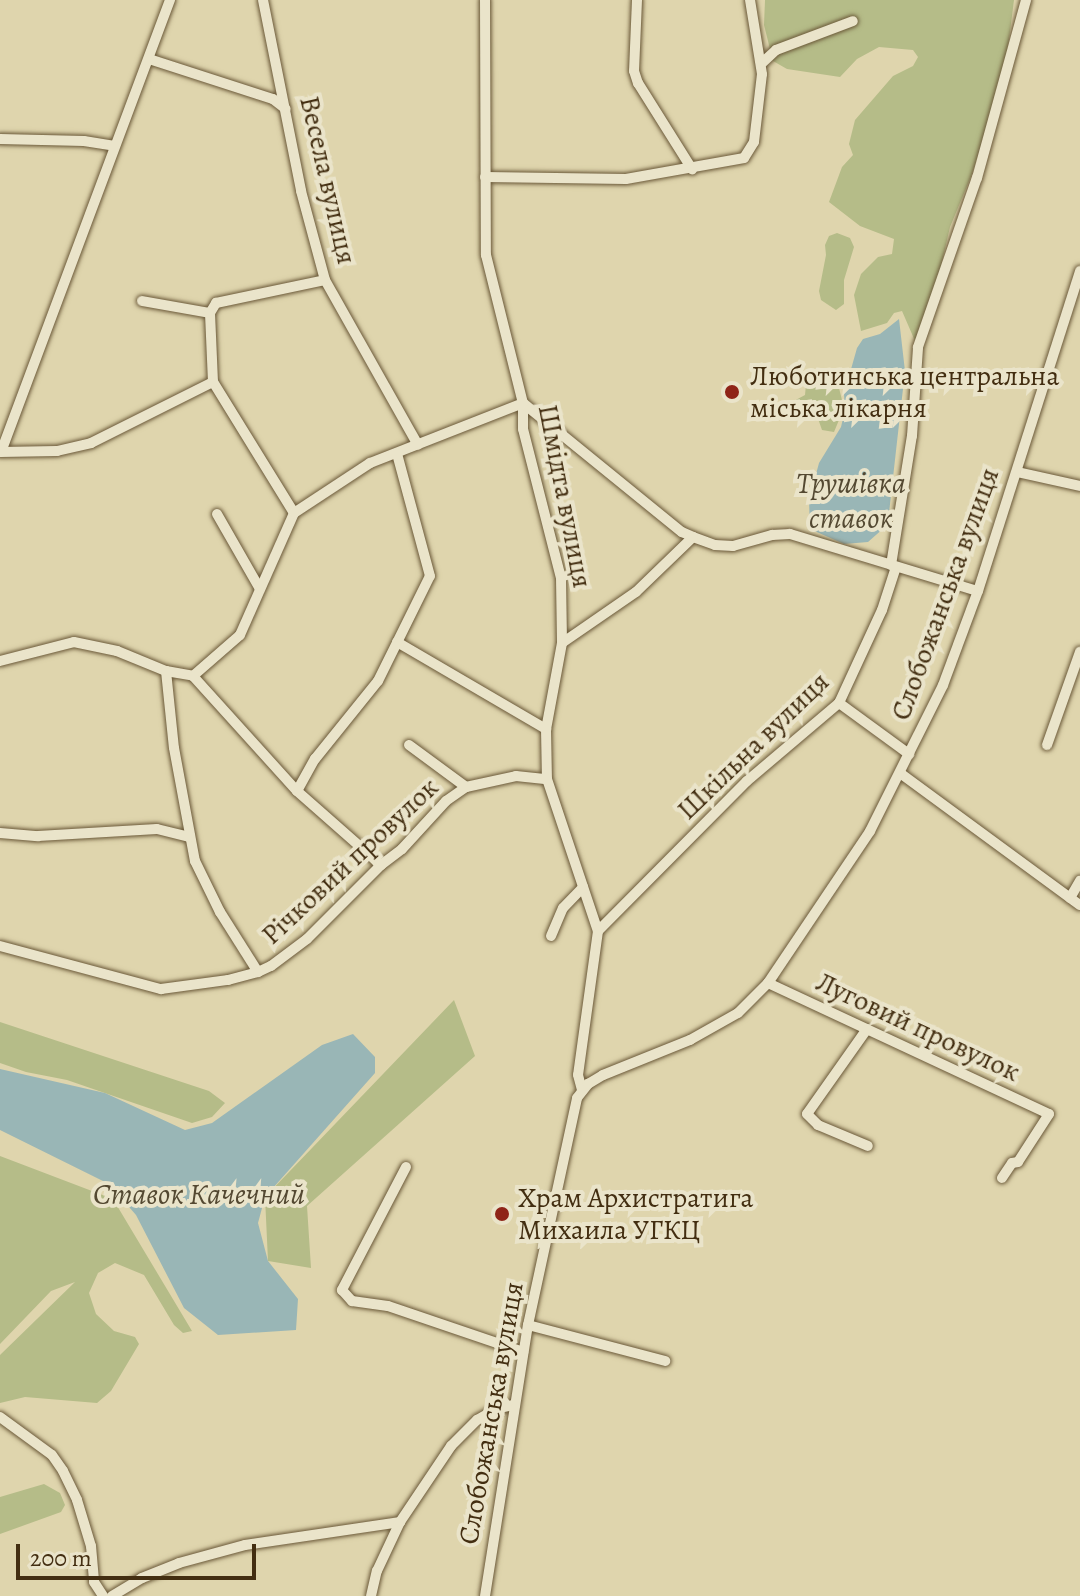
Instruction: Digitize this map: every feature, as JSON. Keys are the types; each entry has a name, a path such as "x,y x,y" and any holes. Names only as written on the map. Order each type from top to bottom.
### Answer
{"street":[{"path":"170,0 80,249 1,452 57,451 91,443 213,382"},
{"name":"Весела вулиця","path":"263,0 301,191 325,280 418,445"},
{"name":"Шмідта вулиця","path":"485,0 486,255 523,403 523,429 561,578 562,643 546,729 547,779 598,931 578,1075 582,1090"},
{"path":"637,0 634,71 638,83 692,169"},
{"path":"485,177 626,179 738,160 748,155 754,142 762,63 750,0"},
{"name":"Шкільна вулиця","path":"598,931 747,781 839,703 882,610 894,566 912,436 918,347 977,178 1026,0"},
{"path":"762,63 776,50 853,21"},
{"path":"149,59 273,99 286,109"},
{"path":"0,139 84,141 115,146"},
{"name":"Слобожанська вулиця","path":"485,1596 523,1352 574,1107 582,1090 603,1075 738,1013 768,983 870,831 943,685 1076,300 1080,271"},
{"path":"294,513 213,382 210,313 216,303 325,280"},
{"path":"142,301 210,313"},
{"path":"193,676 240,635 294,513 370,463 523,403 682,532 693,537 715,545 733,546 772,535 790,534 978,591"},
{"path":"297,791 315,759 378,681 430,576 397,454"},
{"path":"1017,472 1080,486"},
{"path":"217,514 260,589"},
{"path":"562,643 636,592 693,537"},
{"path":"0,661 74,642 117,651 166,671 193,676 297,791 381,865"},
{"path":"397,642 546,729"},
{"path":"1047,745 1080,652"},
{"path":"166,671 174,748 190,837 201,874 258,972"},
{"path":"839,703 909,754"},
{"path":"409,745 466,787"},
{"path":"900,773 1075,901 1080,881"},
{"name":"Річковий провулок","path":"0,946 161,989 228,980 258,972 307,939 381,865 402,849 446,801 466,787 516,776 547,779"},
{"path":"0,833 38,836 157,829 190,837"},
{"path":"551,936 563,908 583,887"},
{"name":"Луговий провулок","path":"768,983 1049,1114 1018,1162 1012,1163 1002,1178"},
{"path":"867,1029 807,1114 818,1125 868,1146"},
{"path":"406,1167 342,1290 352,1301 388,1306 523,1352"},
{"path":"528,1325 665,1361"},
{"path":"371,1596 377,1571 400,1522 451,1446 477,1420 496,1409 514,1405"},
{"path":"0,1417 52,1455 63,1471 77,1500 91,1546 94,1582 103,1596"},
{"path":"112,1596 142,1578 179,1563 245,1545 400,1522"}],"green space":[{"path":"765,0 1014,0 1005,71 972,174 950,227 924,340 915,341 902,311 894,313 887,323 861,331 854,295 861,274 878,257 892,254 894,239 860,226 829,202 842,167 853,155 849,144 855,120 893,76 913,66 918,57 913,50 879,47 857,59 840,77 787,69 773,61 764,25"},
{"path":"837,233 850,238 854,247 844,280 844,304 836,310 821,300 819,291 825,245 829,236"},
{"path":"817,374 828,376 839,388 844,408 834,432 822,430 816,413 794,421 792,402 805,395 806,384"},
{"path":"454,1000 475,1056 307,1206 311,1268 268,1261 265,1197"},
{"path":"0,1022 209,1091 225,1103 212,1117 192,1123 67,1080 0,1063"},
{"path":"0,1156 113,1199 192,1331 183,1333 174,1325 144,1275 115,1263 98,1273 89,1293 96,1314 114,1331 135,1337 139,1344 111,1391 97,1403 25,1397 0,1403 0,1355 75,1282 51,1291 0,1344"},
{"path":"44,1484 60,1493 65,1505 61,1512 0,1534 0,1497"}],"water":[{"name":"Трушівка ставок","path":"899,319 905,371 889,513 885,527 868,542 844,544 810,529 809,500 819,463 841,427 845,410 844,394 857,348 863,339 880,334"},
{"name":"Ставок Качечний","path":"353,1034 375,1057 375,1073 265,1197 258,1223 268,1261 298,1299 296,1330 218,1335 184,1308 136,1215 109,1184 0,1130 0,1069 105,1093 185,1130 212,1123 322,1045"}],"place":[{"name":"Люботинська центральна міська лікарня","path":"732,392"},
{"name":"Храм Архистратига Михаила УГКЦ","path":"502,1214"}]}
